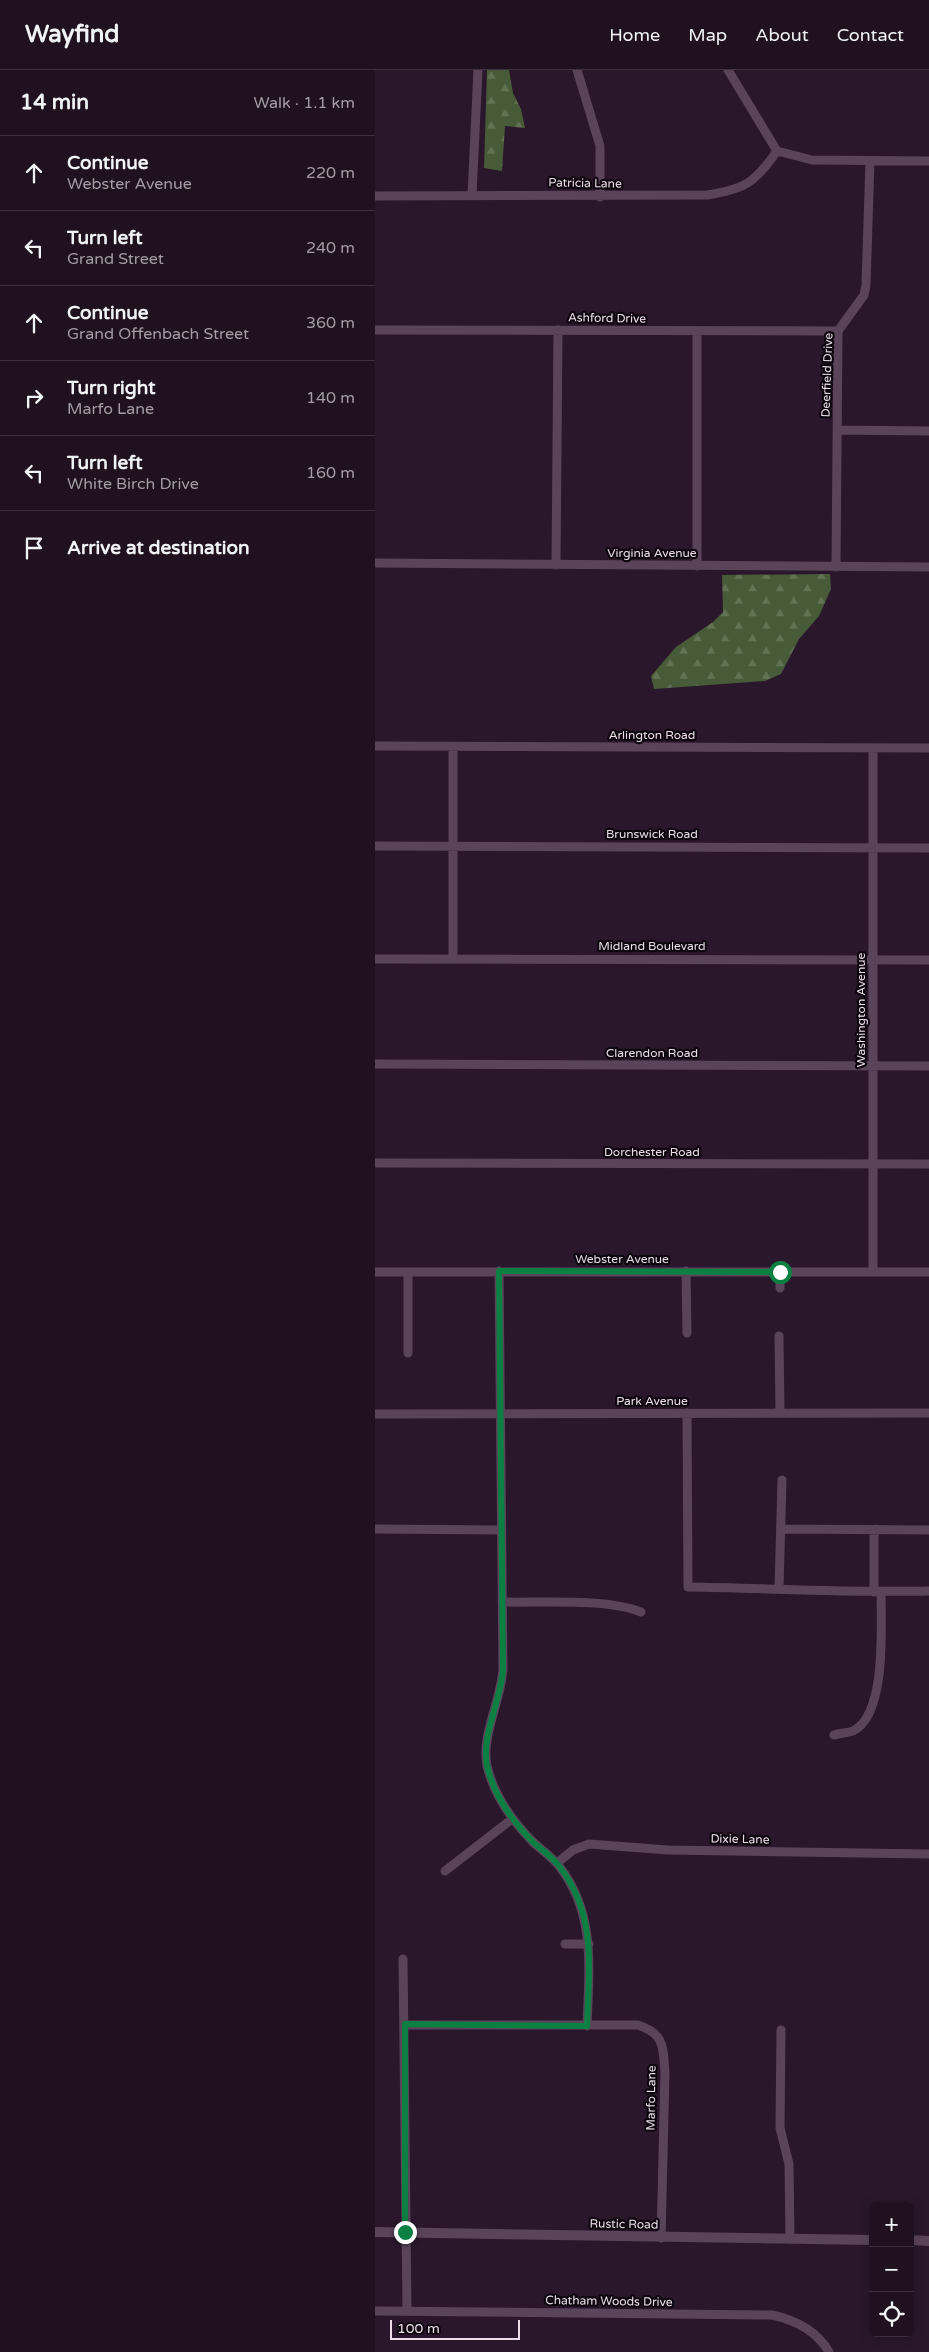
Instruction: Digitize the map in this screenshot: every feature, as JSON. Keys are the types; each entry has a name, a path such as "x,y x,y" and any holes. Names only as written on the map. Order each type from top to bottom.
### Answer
{"street":[{"path":"473,195 478,70"},
{"path":"577,70 600,146 600,197"},
{"path":"728,70 777,151 812,160 929,161"},
{"name":"Patricia Lane","path":"375,196 600,197 707,195 725,192 748,184 757,178 777,151"},
{"name":"Deerfield Drive","path":"836,568 838,331 863,295 866,285 870,161"},
{"name":"Ashford Drive","path":"375,330 838,331"},
{"path":"556,565 559,330"},
{"path":"697,332 697,566"},
{"path":"838,430 929,431"},
{"name":"Virginia Avenue","path":"375,563 836,568 929,567"},
{"name":"Arlington Road","path":"375,746 929,748"},
{"path":"453,746 453,958"},
{"name":"Washington Avenue","path":"873,748 873,1271"},
{"name":"Brunswick Road","path":"375,846 929,848"},
{"name":"Midland Boulevard","path":"375,959 929,960"},
{"name":"Clarendon Road","path":"375,1064 929,1066"},
{"name":"Dorchester Road","path":"375,1163 929,1164"},
{"path":"499,1271 502,1414 502,1680 487,1740 486,1758 495,1786 512,1819 557,1864 567,1877 582,1909 589,1944 587,2026"},
{"path":"686,1271 687,1333"},
{"name":"Webster Avenue","path":"375,1272 929,1272"},
{"path":"780,1272 780,1288"},
{"path":"408,1273 408,1353"},
{"path":"779,1336 780,1413"},
{"path":"687,1413 688,1587 877,1592 929,1591"},
{"name":"Park Avenue","path":"375,1414 929,1413"},
{"path":"779,1588 782,1480"},
{"path":"375,1529 501,1530"},
{"path":"834,1734 854,1730 865,1718 875,1698 881,1664 875,1529"},
{"path":"781,1530 929,1530"},
{"path":"502,1602 607,1604 626,1606 641,1612"},
{"path":"445,1870 512,1819"},
{"name":"Dixie Lane","path":"557,1864 573,1850 589,1844 668,1850 929,1854"},
{"path":"565,1944 589,1944"},
{"path":"403,1959 407,2310"},
{"name":"Marfo Lane","path":"405,2024 637,2025 650,2029 659,2037 663,2049 665,2073 661,2238"},
{"path":"781,2030 780,2128 789,2164 789,2239"},
{"name":"Rustic Road","path":"375,2232 869,2240"},
{"path":"914,2240 929,2241"},
{"name":"Chatham Woods Drive","path":"375,2311 772,2315 805,2327 821,2340 829,2352"}],"green space":[{"path":"487,70 509,70 513,93 521,109 525,128 505,126 502,171 484,168"},
{"path":"830,574 831,589 819,616 799,639 781,674 765,681 654,689 651,676 676,647 713,622 723,612 722,575"}],"route":[{"path":"405,2232 405,2024 554,2024 587,2026 589,1944 585,1916 567,1877 557,1864 512,1819 490,1775 486,1758 487,1740 501,1690 503,1669 502,1414 499,1271 780,1272"}]}
